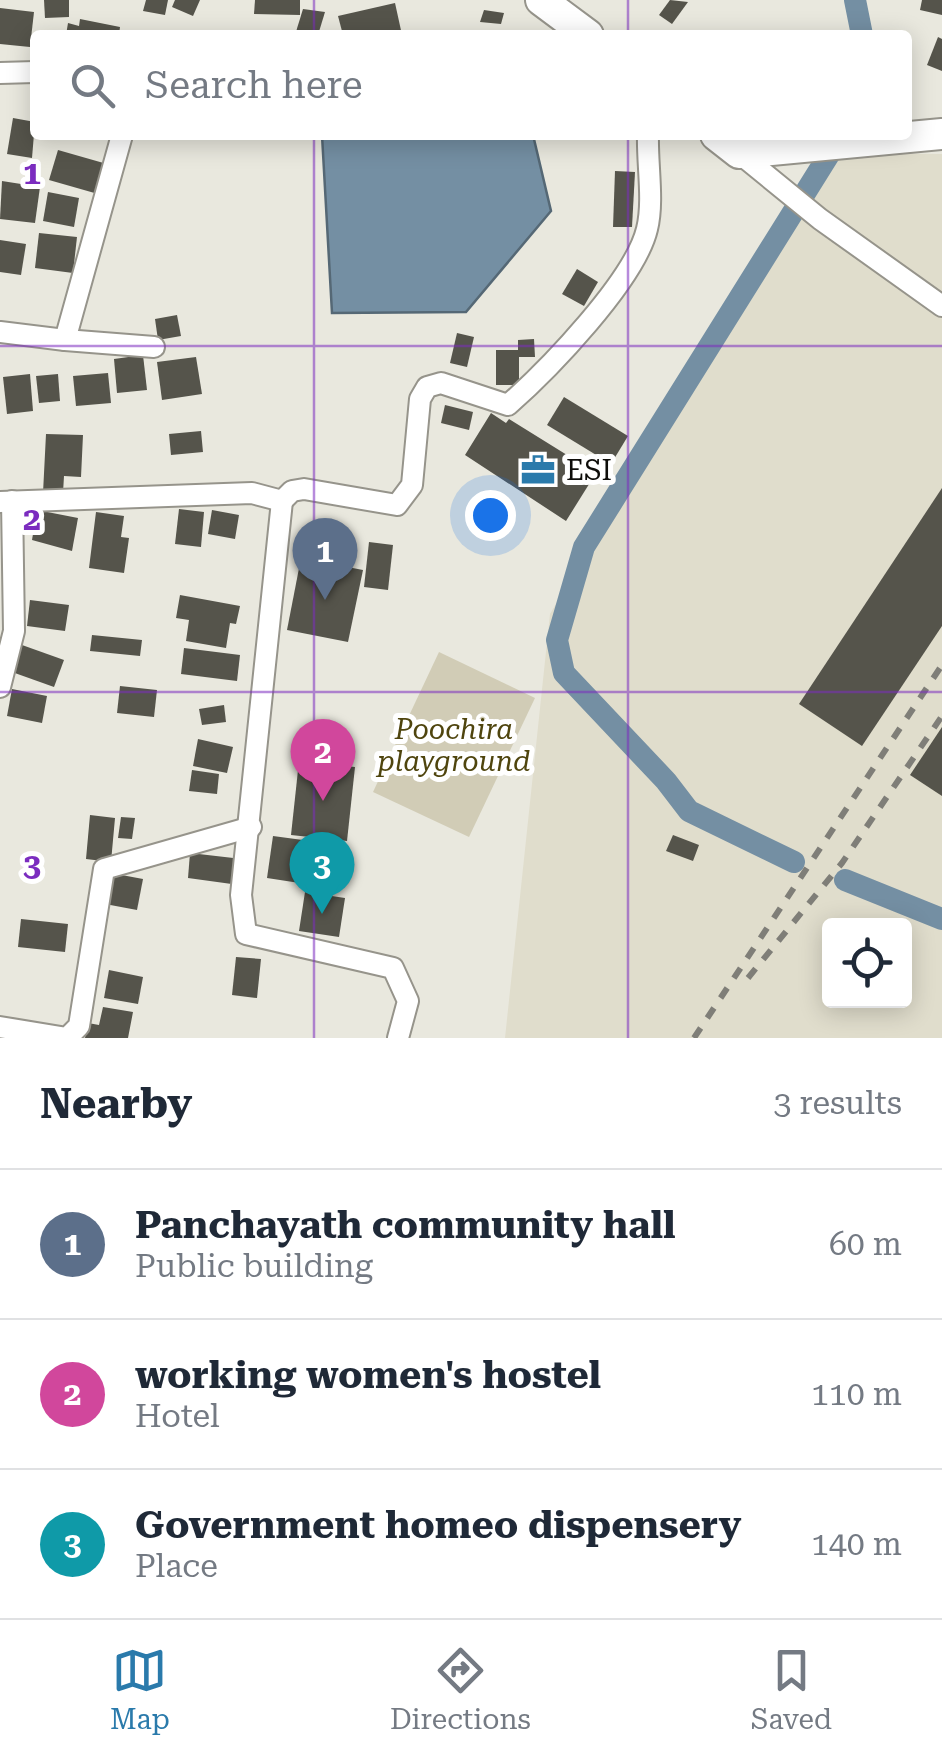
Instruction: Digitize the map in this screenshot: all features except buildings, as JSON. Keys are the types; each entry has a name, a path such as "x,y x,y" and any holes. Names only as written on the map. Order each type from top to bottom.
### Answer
{"street":[{"path":"542,0 581,30"},
{"path":"0,72 30,72"},
{"path":"912,136 942,134"},
{"path":"65,340 121,140"},
{"path":"398,1038 408,1002 393,968 246,934 242,895 282,501 292,491 304,488 397,505 412,486 420,400 427,387 441,383 508,405 554,365 624,272 647,229 648,140"},
{"path":"727,144 811,146 864,140"},
{"path":"727,144 820,219 942,306"},
{"path":"0,332 154,347"},
{"path":"0,686 14,630 6,502 252,493 282,501"},
{"path":"0,1027 67,1038 79,1026 104,869 250,826"}],"shaded area":[{"path":"826,153 942,154 942,1038 505,1038 550,614"}],"green space":[{"name":"Poochira playground","path":"439,652 535,698 469,837 373,792"}],"water":[{"path":"322,140 534,140 551,211 466,312 332,313"}],"waterway":[{"path":"855,0 861,30"},
{"path":"794,862 689,811 666,781 564,673 557,640 584,547 838,140"},
{"path":"845,880 942,919"}],"railway":[{"path":"694,1038 942,665"},
{"path":"748,978 842,863 942,716"}],"place":[{"name":"ESI","path":"538,470"},
{"name":"Panchayath community hall","path":"325,600"},
{"name":"working women's hostel","path":"323,801"},
{"name":"Government homeo dispensery","path":"322,914"}]}
